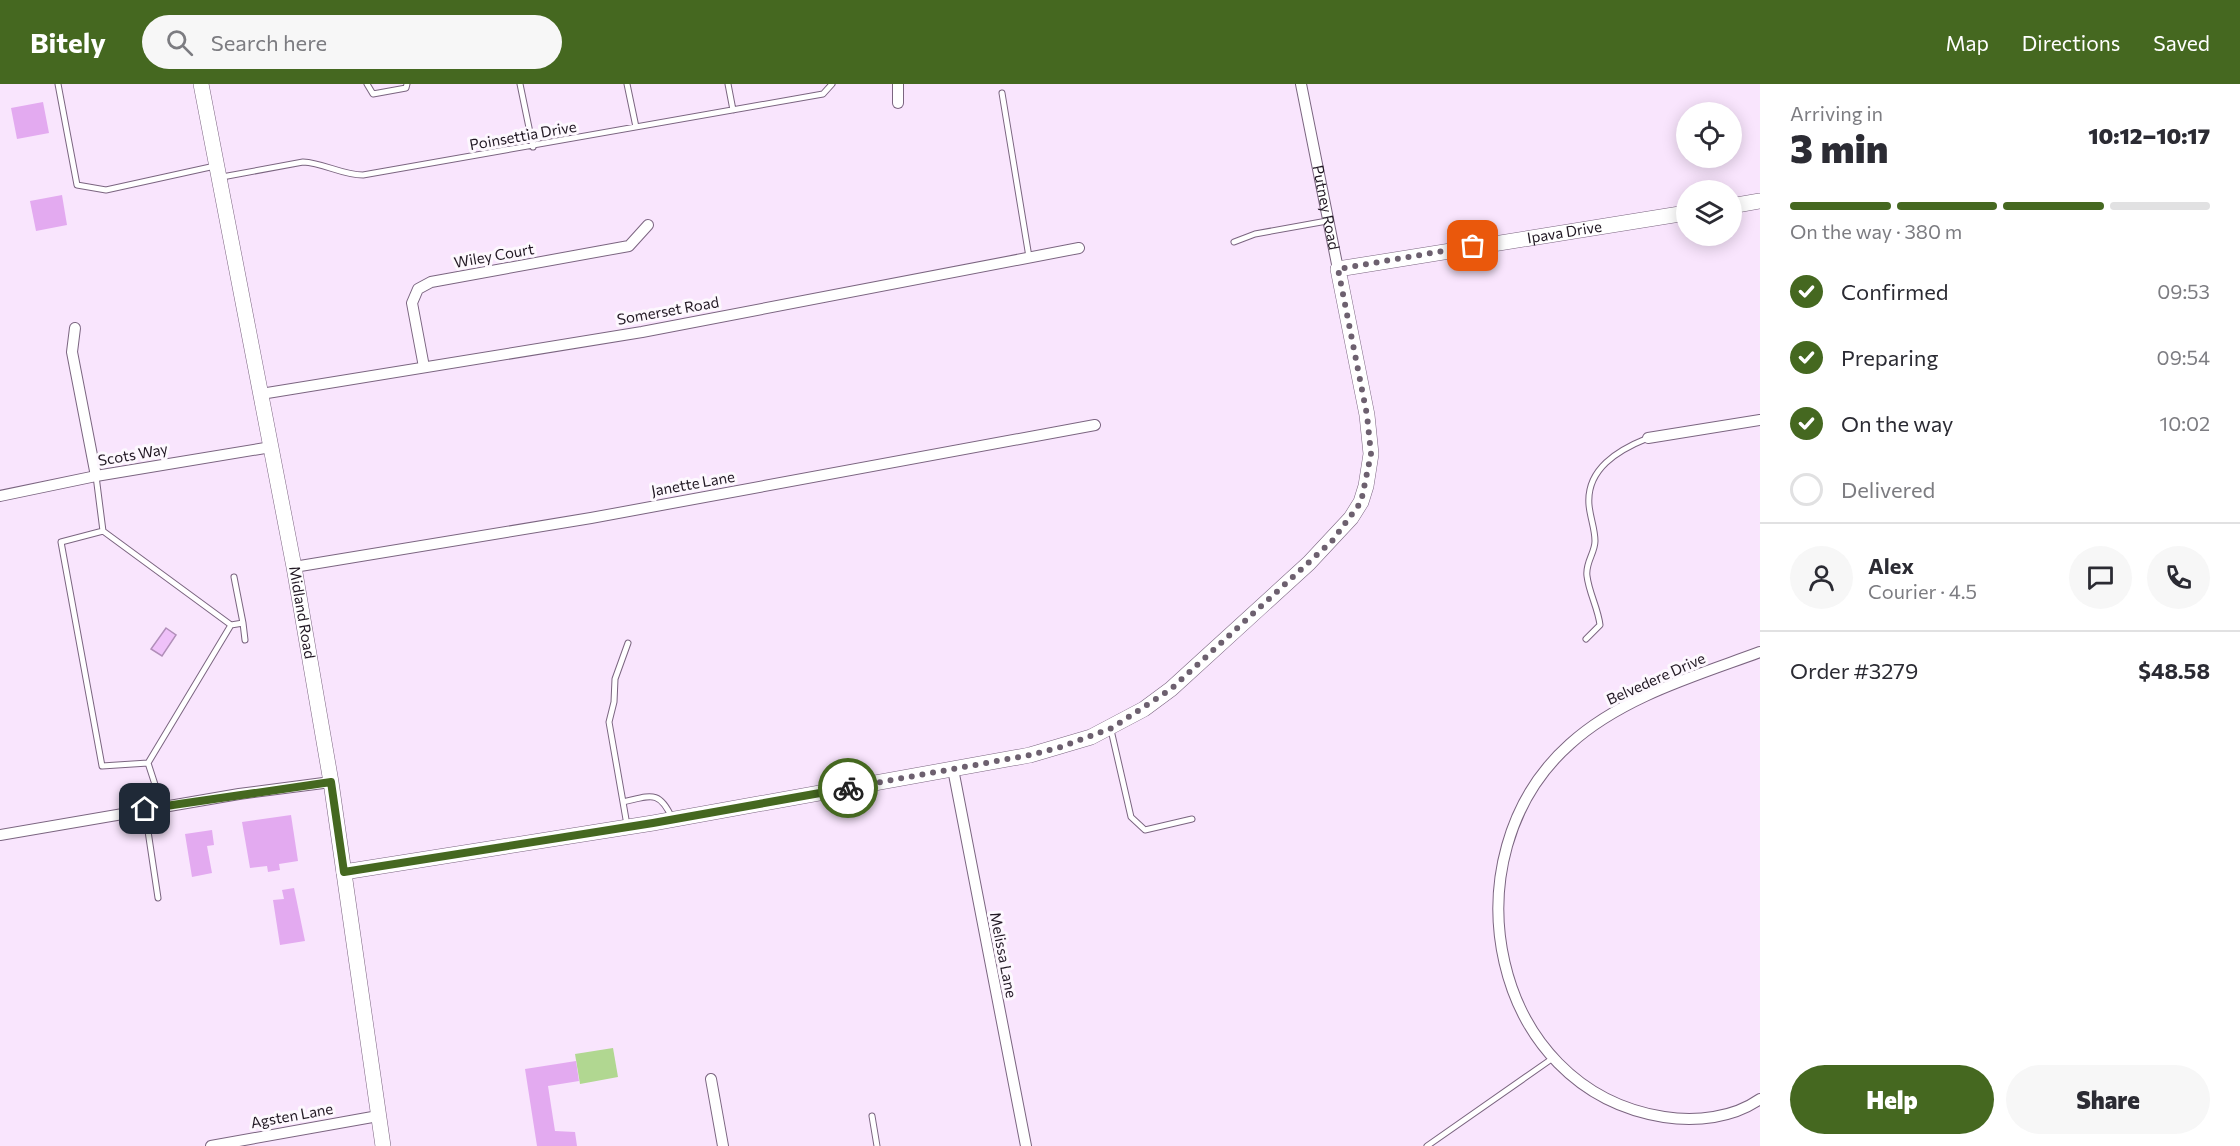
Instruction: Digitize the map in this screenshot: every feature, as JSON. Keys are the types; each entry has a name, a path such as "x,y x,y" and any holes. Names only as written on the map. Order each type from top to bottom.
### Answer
{"street":[{"name":"Midland Road","path":"201,84 294,567 331,782 383,1146"},
{"path":"898,84 898,103"},
{"name":"Putney Road","path":"344,872 673,819 953,769 1061,747 1110,728 1144,709 1171,689 1310,563 1346,524 1361,502 1370,469 1370,435 1301,84"},
{"path":"1742,204 1760,201"},
{"name":"Ipava Drive","path":"1338,269 1676,215"},
{"name":"Wiley Court","path":"424,367 412,303 417,289 431,282 629,246 648,225"},
{"name":"Somerset Road","path":"261,394 642,332 1079,248"},
{"path":"75,328 72,352 96,476"},
{"path":"1648,438 1760,420"},
{"name":"Janette Lane","path":"294,567 591,518 1095,425"},
{"name":"Scots Way","path":"0,496 96,476 271,447"},
{"name":"Belvedere Drive","path":"1760,652 1655,693 1604,719 1569,745 1554,760 1522,809 1506,851 1500,875 1497,910 1500,948 1520,1007 1563,1069 1593,1092 1628,1109 1679,1120 1706,1119 1731,1113 1760,1099"},
{"name":"Melissa Lane","path":"953,769 1026,1146"},
{"path":"0,835 162,806 331,782"},
{"path":"711,1079 723,1146"},
{"name":"Agsten Lane","path":"211,1146 378,1116"}],"lane":[{"name":"Poinsettia Drive","path":"58,84 77,185 106,190 218,172 303,162 363,176 823,94 831,86"},
{"path":"367,84 373,94 406,88 407,84"},
{"path":"520,84 533,147"},
{"path":"627,84 636,128"},
{"path":"728,84 733,110"},
{"path":"1002,93 1029,257"},
{"path":"1234,242 1255,234 1327,221"},
{"path":"1586,639 1600,625 1587,576 1588,559 1595,543 1589,504 1589,485 1599,470 1624,448 1648,438"},
{"path":"96,476 103,531 231,625 243,623"},
{"path":"103,531 61,542 102,766 148,763"},
{"path":"234,577 245,640"},
{"path":"162,806 148,763 231,625"},
{"path":"627,827 609,722 614,702 615,679 628,643"},
{"path":"1110,728 1131,817 1145,830 1192,819"},
{"path":"623,802 656,796 664,800 673,819"},
{"path":"145,809 158,898"},
{"path":"1427,1146 1554,1058"},
{"path":"872,1116 877,1146"}],"green space":[{"path":"613,1048 618,1077 580,1084 575,1054"}],"shaded area":[{"path":"166,628 176,635 162,656 151,649"}],"building":[{"path":"43,102 49,133 17,139 11,108"},
{"path":"62,195 67,225 36,231 30,201"},
{"path":"291,815 298,861 279,864 280,870 268,872 267,866 250,868 242,822"},
{"path":"212,830 214,845 207,846 212,873 192,877 185,834"},
{"path":"294,888 305,941 280,945 273,900 284,899 282,890"},
{"path":"576,1061 579,1081 548,1086 555,1131 575,1132 577,1146 537,1146 525,1069"}],"way so far":[{"path":"848,788 1030,755 1061,747 1112,728 1171,689 1310,563 1332,541 1361,502 1370,469 1370,435 1338,269 1473,246"}],"route":[{"path":"145,809 331,782 344,872 653,823 848,788"}]}
